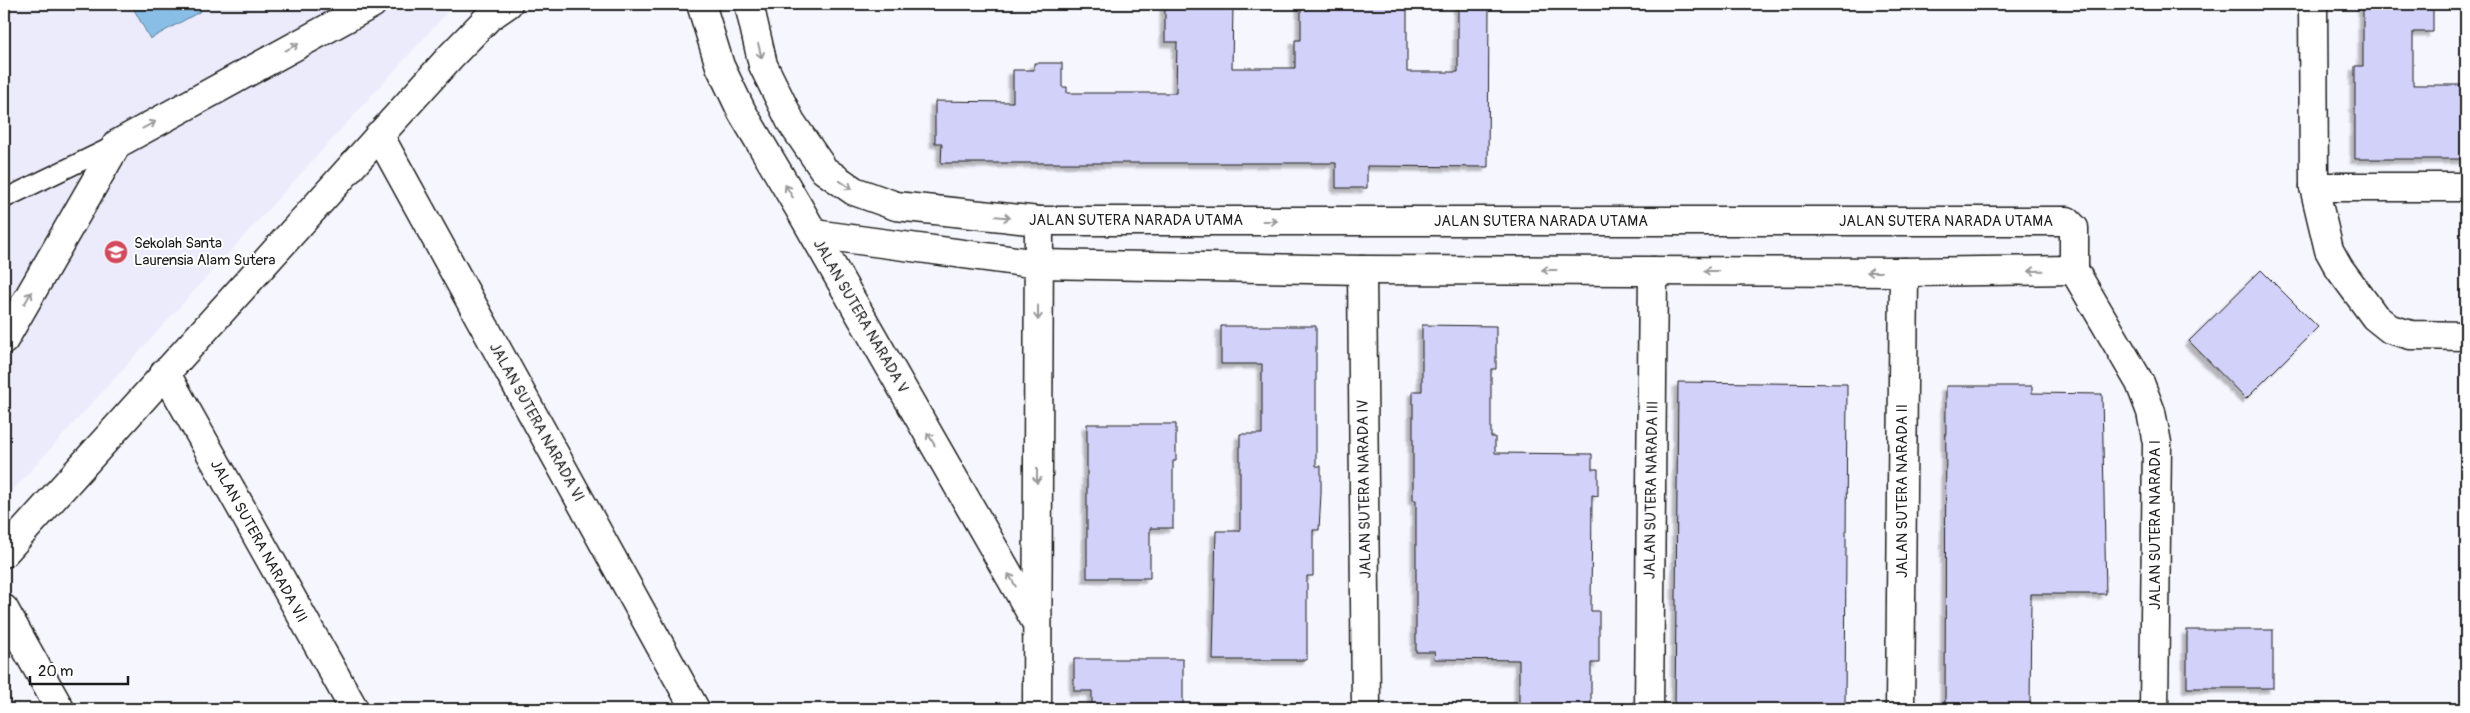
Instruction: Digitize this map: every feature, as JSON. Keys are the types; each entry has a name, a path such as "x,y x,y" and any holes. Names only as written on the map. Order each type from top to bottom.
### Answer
{"street":[{"path":"4,340 117,144 372,4"},
{"path":"4,553 450,56 489,17 508,4"},
{"name":"JALAN SUTERA NARADA V","path":"701,4 720,66 742,112 1036,622"},
{"name":"JALAN SUTERA NARADA UTAMA","path":"749,4 763,65 791,122 824,170 854,191 896,206 1040,221 2067,221 2074,228 2074,270"},
{"path":"2313,4 2314,187 2329,250 2339,268 2375,317 2390,329 2411,335 2466,336"},
{"name":"JALAN SUTERA NARADA VI","path":"379,135 695,709"},
{"path":"2314,187 2466,188"},
{"name":"JALAN SUTERA NARADA V","path":"1037,709 1038,264 1040,221"},
{"path":"814,234 1038,264 1362,270 1904,272 2074,270"},
{"name":"JALAN SUTERA NARADA IV","path":"1362,270 1366,709"},
{"name":"JALAN SUTERA NARADA I","path":"2074,270 2140,382 2151,412 2157,443 2154,709"},
{"name":"JALAN SUTERA NARADA III","path":"1649,709 1653,271"},
{"name":"JALAN SUTERA NARADA II","path":"1900,709 1904,272"},
{"name":"JALAN SUTERA NARADA VII","path":"165,372 354,709"},
{"path":"4,608 60,709"}],"lane":[{"path":"4,200 117,144"}],"shaded area":[{"name":"Sekolah Santa Laurensia Alam Sutera","path":"4,4 455,4 4,500"}],"water":[{"path":"131,4 197,4 201,11 150,39"}],"building":[{"path":"1165,4 1233,4 1232,68 1295,68 1295,40 1301,40 1301,4 1407,4 1407,72 1458,72 1458,4 1489,4 1488,167 1367,166 1367,188 1336,188 1336,163 941,163 942,143 935,143 935,101 1013,102 1013,70 1034,70 1034,63 1062,63 1062,87 1067,87 1067,93 1176,93 1177,42 1165,42"},
{"path":"2363,4 2433,4 2433,32 2413,32 2413,85 2466,85 2466,159 2355,159 2355,66 2363,66"},
{"path":"2261,270 2318,327 2246,399 2189,341"},
{"path":"1422,325 1496,326 1496,369 1491,369 1491,437 1495,437 1495,453 1592,454 1592,469 1598,469 1598,496 1592,495 1591,611 1599,611 1599,663 1591,663 1591,709 1519,709 1519,660 1434,659 1435,652 1416,652 1416,500 1413,500 1413,391 1422,391"},
{"path":"1221,326 1316,326 1316,466 1321,466 1321,493 1319,530 1313,530 1313,576 1307,576 1307,660 1213,660 1216,531 1240,531 1240,434 1262,434 1262,364 1221,364"},
{"path":"1678,382 1847,384 1845,709 1675,709"},
{"path":"1946,386 2032,386 2032,393 2102,394 2106,594 2031,594 2030,709 1945,709"},
{"path":"1087,424 1176,424 1176,461 1173,461 1173,528 1150,528 1150,578 1087,578"},
{"path":"2187,630 2273,630 2273,688 2187,688"},
{"path":"1074,659 1183,659 1183,709 1092,709 1092,691 1074,691"}],"place":[{"name":"Sekolah Santa Laurensia Alam Sutera","path":"116,252"}]}
